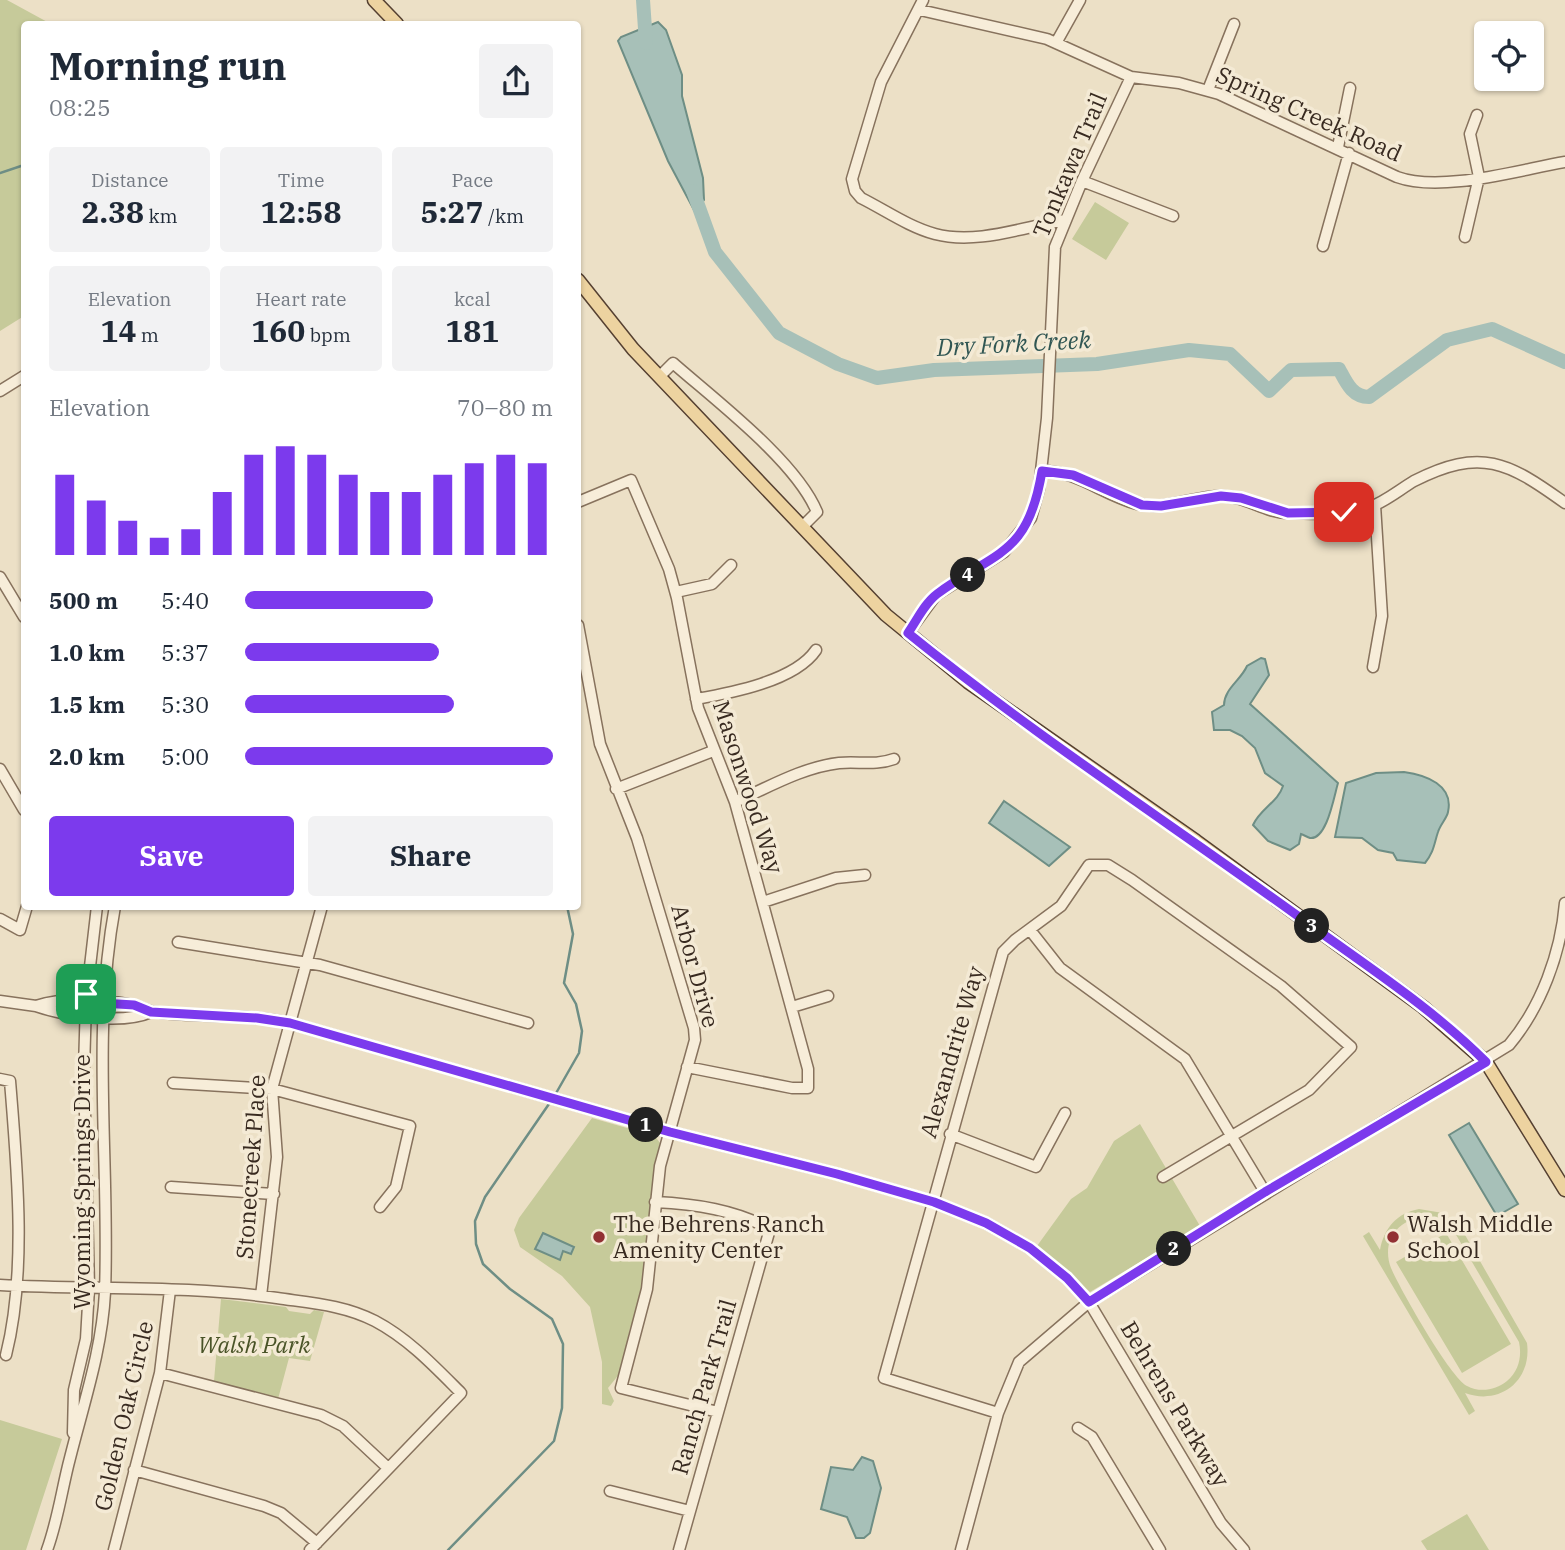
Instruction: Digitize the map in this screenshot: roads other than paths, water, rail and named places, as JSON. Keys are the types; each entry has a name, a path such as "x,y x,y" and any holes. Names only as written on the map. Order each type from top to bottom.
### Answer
{"main road":[{"path":"374,0 394,21"},
{"path":"581,284 616,330 659,377 886,615 968,682 1185,834 1423,1007 1486,1062 1565,1190"}],"street":[{"path":"1056,43 1080,0"},
{"path":"922,5 880,82 852,178 855,191 861,198 922,229 947,236 986,235 1065,220"},
{"name":"Spring Creek Road","path":"922,5 1056,43 1131,77 1180,83 1208,90 1338,147 1397,177 1420,184 1565,162"},
{"path":"1208,90 1234,24"},
{"name":"Tonkawa Trail","path":"908,633 936,595 995,559 1018,539 1031,518 1042,471 1053,261 1065,220 1131,77"},
{"path":"1338,147 1350,88"},
{"path":"1465,237 1479,177 1470,134 1477,115"},
{"path":"1323,246 1349,153"},
{"path":"1082,181 1173,216"},
{"path":"659,377 673,363 782,464 812,501 817,512 802,527"},
{"path":"0,391 21,378"},
{"path":"1042,471 1073,475 1142,505 1161,506 1221,496 1241,498 1288,513 1344,512 1375,505 1430,474 1460,462 1477,461 1512,470 1565,503"},
{"name":"Masonwood Way","path":"581,501 631,480 676,592 696,699 713,751 735,802 808,1069 808,1088 792,1088 687,1068"},
{"path":"1373,667 1382,616 1375,505"},
{"path":"676,592 719,580 731,565"},
{"path":"0,577 21,612"},
{"name":"Arbor Drive","path":"581,642 597,732 616,789 637,838 691,1015 695,1040 660,1166 647,1289 621,1388 718,1412"},
{"path":"696,699 737,691 791,671 804,664 816,650"},
{"path":"616,789 713,751"},
{"path":"735,802 823,766 841,763 880,764 894,759"},
{"path":"0,769 21,805"},
{"name":"Alexandrite Way","path":"998,1413 884,1378 1003,952 1061,906 1088,865 1108,865 1282,986 1352,1047 1309,1090 1163,1177"},
{"path":"763,902 836,878 865,874"},
{"path":"964,1549 998,1413 1020,1362 1089,1302 1265,1192 1486,1062 1509,1045 1529,1018 1555,958 1565,903"},
{"path":"0,919 20,930 26,910"},
{"name":"Wyoming Springs Drive","path":"71,1454 74,1390 86,1339 89,1288 83,1069 86,1002 97,910"},
{"name":"Wyoming Springs Drive","path":"47,1550 96,1359 105,1289 100,1077 104,980 114,910"},
{"name":"Stonecreek Place","path":"261,1296 278,1157 272,1089 321,910"},
{"path":"1030,930 1060,968 1185,1059 1265,1192"},
{"path":"178,942 307,961 527,1023"},
{"path":"792,1007 828,996"},
{"name":"Behrens Parkway","path":"36,1006 60,1000 105,1002 134,1005 151,1012 257,1018 290,1023 670,1132 837,1174 934,1202 986,1223 1030,1248 1067,1278 1089,1302 1221,1523 1244,1550"},
{"name":"Behrens Parkway","path":"0,1002 36,1006 65,1015 137,1017 151,1012"},
{"path":"0,1079 10,1081 15,1151 17,1286 6,1355"},
{"path":"173,1083 272,1089 410,1126 396,1187 380,1208"},
{"path":"950,1135 1036,1167 1065,1113"},
{"path":"171,1187 274,1194"},
{"name":"Ranch Park Trail","path":"655,1202 691,1203 749,1218 770,1229 679,1550"},
{"name":"Golden Oak Circle","path":"0,1285 170,1290 261,1296 337,1307 376,1322 421,1353 461,1393 314,1546"},
{"name":"Golden Oak Circle","path":"114,1550 160,1373 170,1290"},
{"path":"160,1373 305,1410 333,1420 355,1436 388,1468"},
{"path":"1078,1427 1091,1437 1160,1550"},
{"path":"134,1470 281,1513 314,1546"},
{"path":"610,1490 690,1511"}],"water":[{"path":"658,22 666,30 682,75 682,96 703,178 704,200 695,212 668,161 618,41 621,37"},
{"path":"1261,658 1265,659 1269,675 1250,704 1338,783 1329,816 1321,832 1310,838 1301,834 1299,844 1290,850 1268,841 1253,825 1283,786 1265,773 1255,748 1242,736 1230,730 1214,730 1212,712 1224,705 1227,694 1247,666"},
{"path":"1404,772 1436,783 1443,788 1449,803 1432,852 1425,863 1397,860 1393,853 1378,850 1362,838 1335,837 1346,783 1376,773"},
{"path":"1004,801 1070,847 1049,866 989,823"},
{"path":"1469,1123 1518,1204 1497,1216 1449,1135"},
{"path":"543,1233 574,1247 571,1254 563,1251 560,1260 535,1249"},
{"path":"862,1457 873,1461 881,1488 870,1533 864,1538 856,1538 847,1517 821,1509 831,1467 853,1470"}],"waterway":[{"name":"Dry Fork Creek","path":"643,0 646,43"},
{"path":"0,173 21,166"},
{"name":"Dry Fork Creek","path":"693,191 715,252 779,333 838,364 877,378 934,370 1097,364 1189,350 1230,354 1269,391 1291,370 1339,369 1354,392 1369,397 1447,340 1492,329 1565,362"},
{"path":"555,1095 579,1053 582,1031 576,1004 564,983 573,934 568,910"},
{"path":"448,1550 554,1441 562,1408 563,1344 552,1319 510,1289 483,1264 476,1244 475,1221 485,1197 551,1101"}],"place":[{"name":"The Behrens Ranch Amenity Center","path":"599,1237"},
{"name":"Walsh Middle School","path":"1393,1237"}],"park label":[{"name":"Walsh Park","path":"254,1345"}]}
